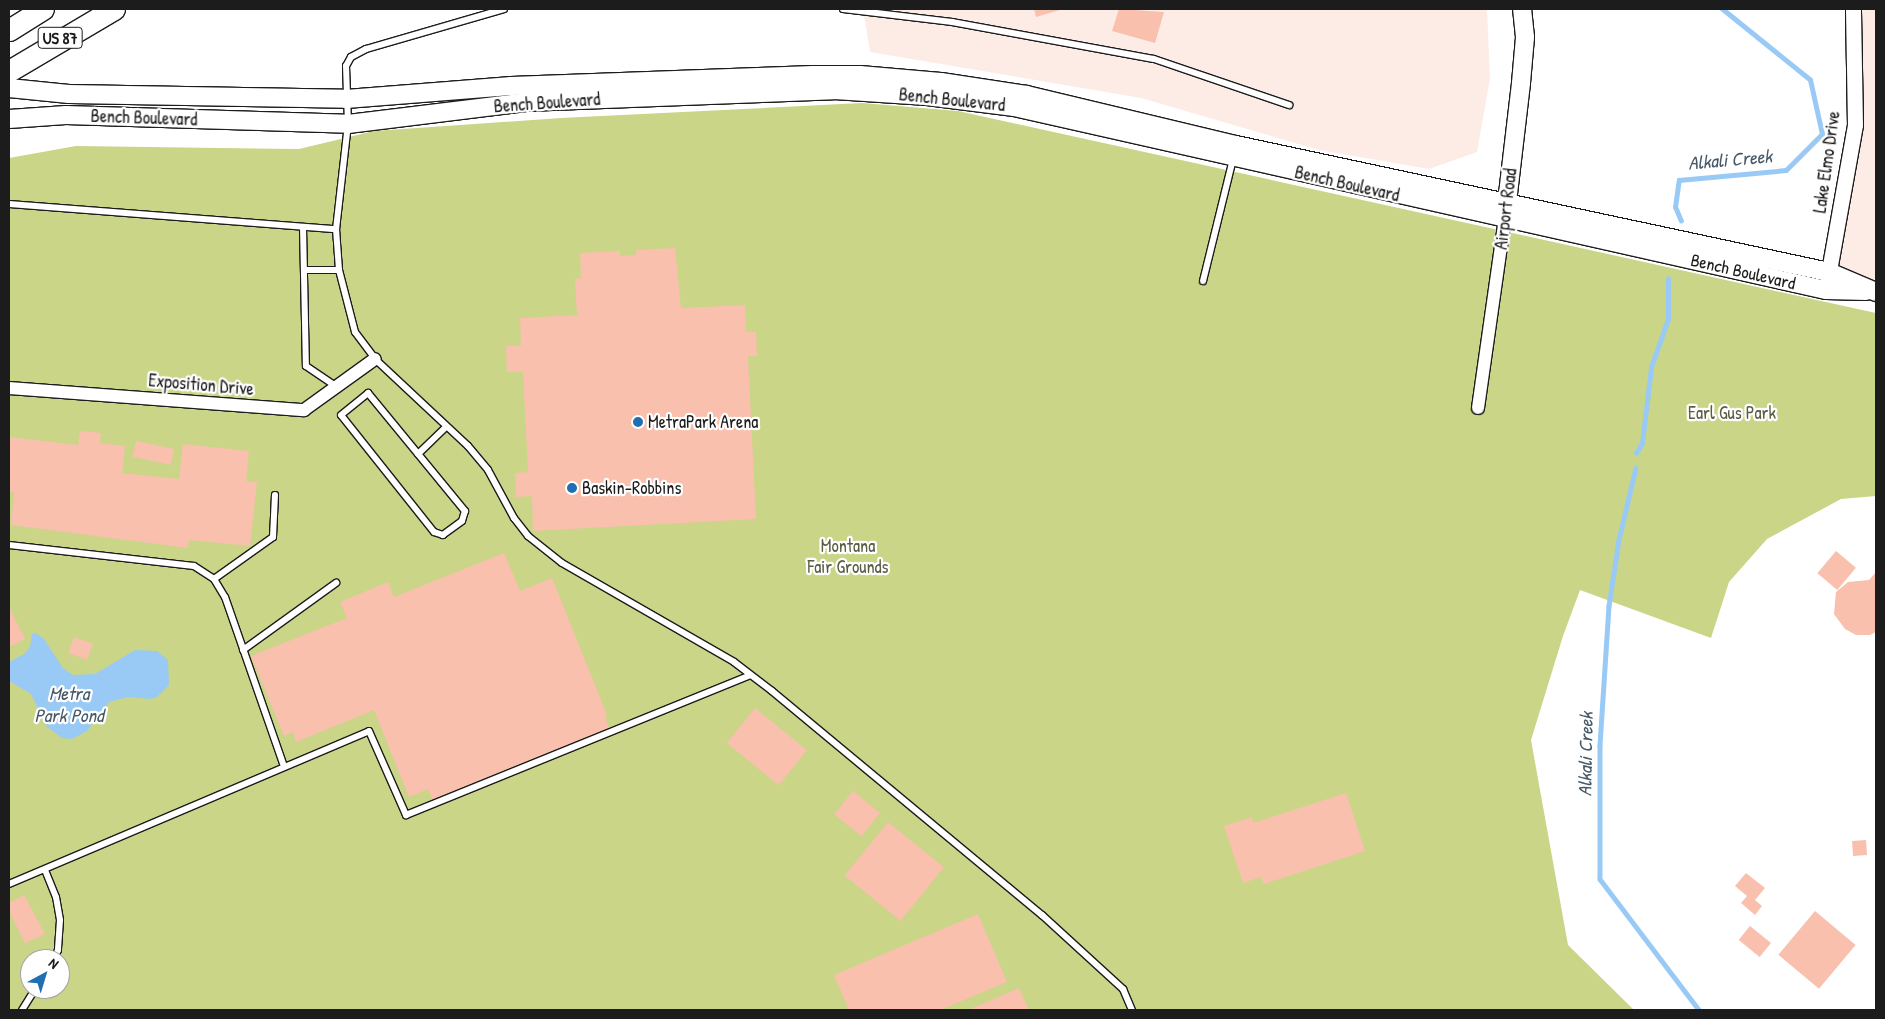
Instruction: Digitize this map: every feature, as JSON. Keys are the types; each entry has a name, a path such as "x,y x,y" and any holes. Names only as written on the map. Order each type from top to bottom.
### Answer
{"highway":[{"name":"US 87","path":"9,30 43,9"},
{"name":"US 87","path":"9,70 114,9"}],"main road":[{"name":"Airport Road","path":"1505,219 1522,83 1525,38 1522,9"},
{"name":"Bench Boulevard","path":"9,88 69,94 108,93 346,98 511,86 860,75 941,82 1018,94 1235,152 1505,219 1578,226 1748,273 1826,290 1876,292"},
{"name":"Bench Boulevard","path":"9,119 66,115 348,124 526,102 834,90 954,98 1014,107 1235,152"},
{"path":"1235,152 1507,201 1578,226 1752,255 1829,272 1876,292"}],"street":[{"name":"Lake Elmo Drive","path":"1826,290 1855,125 1853,9"},
{"name":"Airport Road","path":"1478,408 1505,219"},
{"name":"Exposition Drive","path":"9,388 304,410 375,359"}],"lane":[{"path":"504,9 366,49 351,57 346,66 348,124 336,229 339,270 355,332 375,359 488,470 514,518 528,536 562,563 750,675 1042,915 1123,990 1132,1010"},
{"path":"843,9 961,24 1154,59 1289,105"},
{"path":"1203,281 1235,152"},
{"path":"9,204 336,229"},
{"path":"303,227 306,366 337,388"},
{"path":"304,270 339,270"},
{"path":"368,393 418,454 465,511 462,521 443,534 434,532 341,415 368,393"},
{"path":"418,454 446,427"},
{"path":"214,579 273,537 275,495"},
{"path":"9,545 194,566 214,579 225,597 284,766"},
{"path":"243,650 336,583"},
{"path":"9,884 369,731 406,815 750,675"},
{"path":"45,870 56,897 60,920 58,949"},
{"path":"22,1010 29,999"}],"shaded area":[{"path":"863,9 1487,9 1490,79 1477,152 1429,169 1319,150 1141,98 870,52"},
{"path":"1853,9 1876,9 1876,292 1829,272 1855,125"}],"green space":[{"name":"Montana Fair Grounds","path":"862,103 958,111 1876,313 1876,496 1841,499 1767,539 1729,582 1711,638 1580,590 1563,636 1531,740 1568,945 1634,1010 9,1010 9,158 76,146 299,149 374,131 561,118"}],"water":[{"name":"Metra Park Pond","path":"36,633 44,639 63,668 73,675 95,674 135,650 157,651 168,660 169,685 157,697 150,699 128,697 109,702 87,731 72,739 62,738 46,726 31,694 9,681 9,662 24,654 30,647 32,634"}],"building":[{"path":"1034,9 1063,9 1036,17"},
{"path":"1119,9 1164,12 1155,43 1112,31"},
{"name":"MetraPark Arena","path":"675,248 681,308 745,305 746,332 756,332 757,356 748,356 756,519 533,531 532,496 516,497 515,473 528,472 523,372 507,372 506,346 521,346 520,318 577,315 575,279 581,278 580,253 620,251 620,256 636,255 636,250"},
{"path":"80,431 101,433 100,443 125,446 122,473 179,479 183,444 249,451 246,481 257,482 250,546 189,540 188,548 11,525 14,492 9,492 9,437 78,445"},
{"path":"136,441 174,449 171,465 133,457"},
{"path":"1836,551 1856,568 1837,590 1817,573"},
{"path":"504,553 520,591 552,578 607,715 605,717 610,730 433,801 428,789 409,797 374,710 296,742 293,732 284,736 251,656 347,618 340,602 388,582 394,597"},
{"path":"1876,572 1876,632 1870,635 1856,635 1845,629 1834,614 1836,592 1848,582 1869,580"},
{"path":"9,607 25,639 9,647"},
{"path":"74,637 93,644 87,660 68,653"},
{"path":"755,708 807,750 779,785 727,743"},
{"path":"853,791 880,813 861,836 834,814"},
{"path":"1346,793 1365,851 1264,884 1261,877 1243,883 1224,826 1252,817 1253,823"},
{"path":"888,822 944,867 901,921 845,876"},
{"path":"1866,840 1867,855 1853,856 1852,841"},
{"path":"1746,873 1765,888 1755,900 1762,906 1755,915 1741,903 1747,896 1735,886"},
{"path":"24,895 45,934 25,943 9,911 9,903"},
{"path":"1815,911 1856,945 1819,989 1778,955"},
{"path":"978,914 1007,982 940,1010 849,1010 834,975"},
{"path":"1750,926 1771,943 1760,957 1739,940"},
{"path":"1019,988 1029,1010 968,1010"}],"waterway":[{"name":"Alkali Creek","path":"1681,221 1675,207 1679,180 1786,170 1822,134 1810,80 1722,9"},
{"name":"Alkali Creek","path":"1636,453 1642,443 1651,367 1668,319 1668,279"},
{"name":"Alkali Creek","path":"1636,468 1619,540 1609,606 1600,746 1600,879 1699,1010"}],"place":[{"name":"MetraPark Arena","path":"638,422"},
{"name":"Baskin-Robbins","path":"572,488"}],"park label":[{"name":"Earl Gus Park","path":"1732,413"}]}
